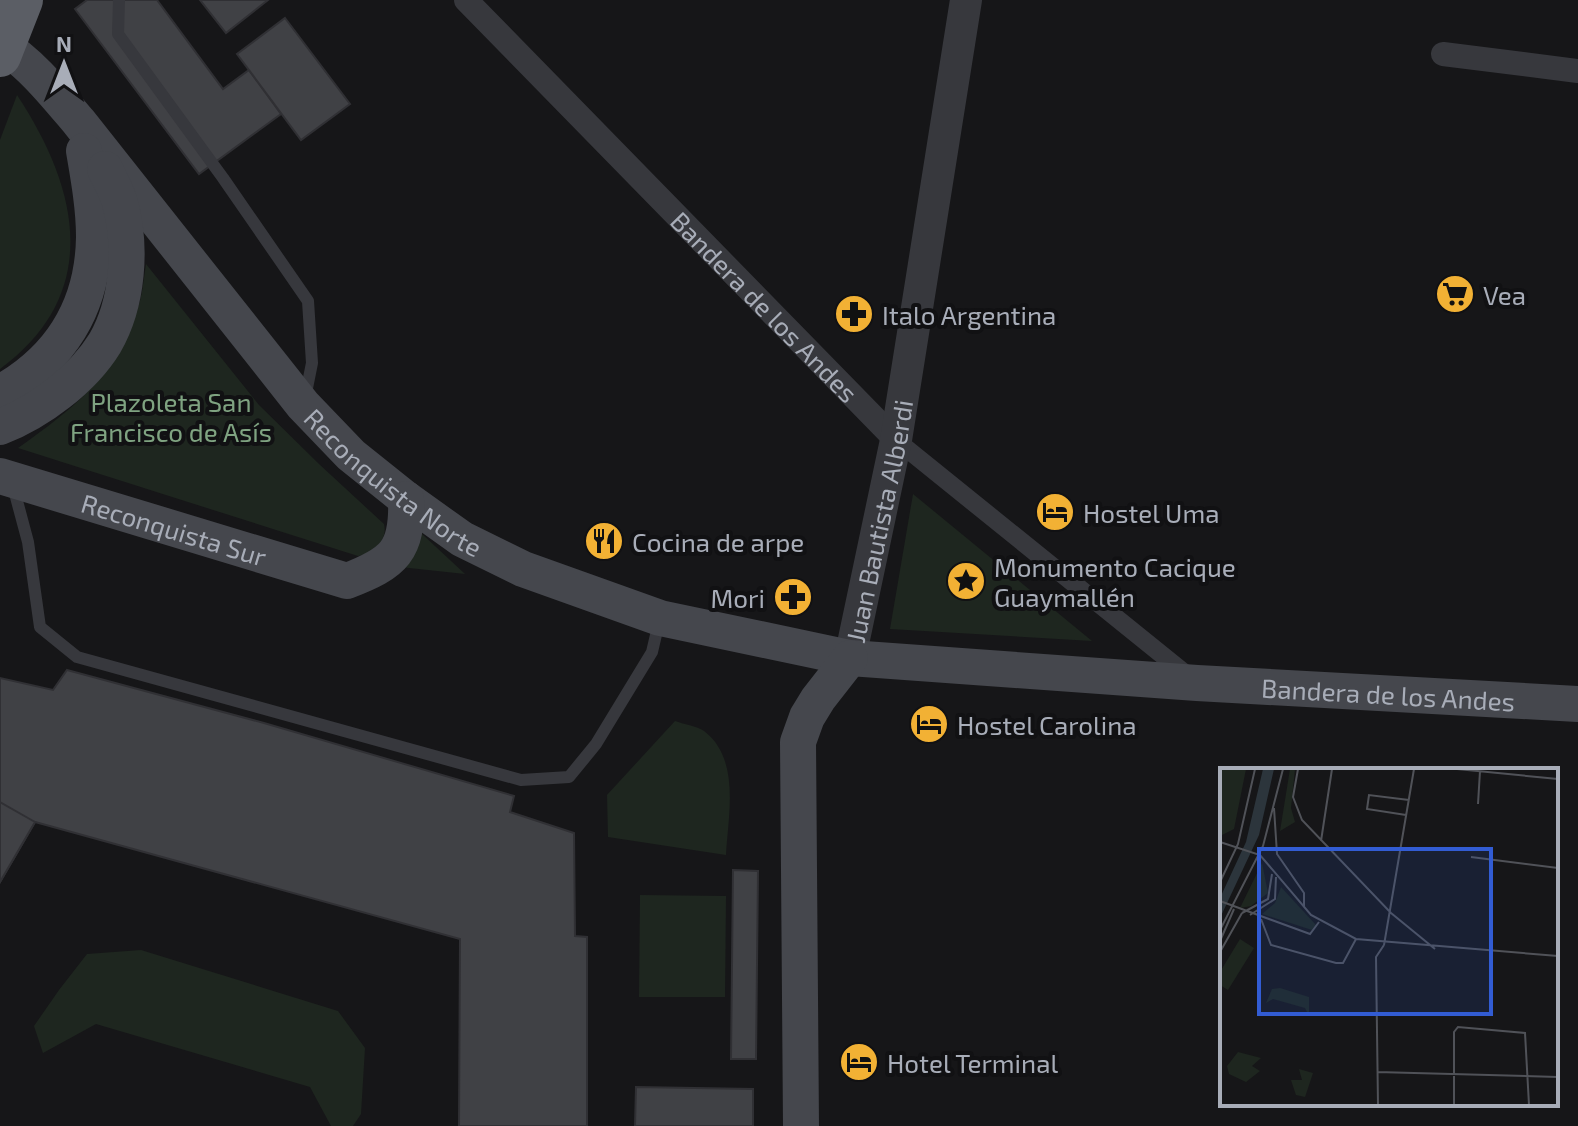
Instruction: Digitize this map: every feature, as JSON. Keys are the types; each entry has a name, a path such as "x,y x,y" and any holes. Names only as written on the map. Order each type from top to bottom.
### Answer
{"highway":[{"path":"1,49 22,0"}],"main road":[{"name":"Reconquista Norte","path":"1,49 41,80 79,122 303,405 351,455 406,499 462,539 513,564 660,618 850,658"},
{"path":"0,393 37,368 59,346 87,289 94,236 89,179 79,122"},
{"path":"0,427 44,404 70,382 104,344 115,321 125,270 126,244 120,202 79,122"},
{"name":"Reconquista Sur","path":"6,478 347,581 381,566 396,552 406,531 406,499"},
{"name":"Bandera de los Andes","path":"850,658 1197,683 1578,704"},
{"name":"Juan Bautista Alberdi","path":"801,1126 798,742 818,699 850,658"}],"street":[{"name":"Bandera de los Andes","path":"466,0 896,440 1197,683"},
{"name":"Juan Bautista Alberdi","path":"850,658 896,440 966,0"},
{"path":"1443,54 1578,71"}],"lane":[{"path":"119,0 118,34 308,301 312,363 303,405"},
{"path":"6,478 28,542 40,627 77,657 521,780 569,777 596,744 652,652 660,618"}],"green space":[{"name":"Plazoleta San Francisco de Asís","path":"17,95 55,167 66,203 70,239 67,274 55,307 33,339 0,369 0,140"},
{"name":"Plazoleta San Francisco de Asís","path":"146,264 259,405 384,524 382,541 374,549 358,556 18,448 77,402 107,368 131,326 140,301"},
{"path":"913,494 1092,641 890,629"},
{"path":"422,534 465,574 400,567"},
{"path":"675,721 704,731 716,743 723,757 730,789 726,855 608,837 607,795"},
{"path":"640,895 726,896 725,997 639,997"},
{"path":"141,950 338,1011 365,1048 361,1114 353,1126 331,1126 310,1087 96,1024 43,1053 34,1026 87,954"}],"building":[{"path":"87,0 157,0 223,89 249,70 281,114 199,174 75,9"},
{"path":"200,0 268,0 226,33"},
{"path":"285,18 350,104 301,140 237,54"},
{"path":"67,670 264,723 514,796 510,812 574,833 575,936 587,937 587,1126 459,1126 460,939 35,822 0,882 0,678 53,690"},
{"path":"0,802 35,822 0,882"},
{"path":"733,870 758,871 756,1059 731,1059"},
{"path":"636,1087 753,1089 753,1126 635,1126"}],"place":[{"name":"Vea","path":"1455,294"},
{"name":"Italo Argentina","path":"854,314"},
{"name":"Hostel Uma","path":"1055,512"},
{"name":"Cocina de arpe","path":"604,541"},
{"name":"Monumento Cacique Guaymallén","path":"966,581"},
{"name":"Mori","path":"793,597"},
{"name":"Hostel Carolina","path":"929,724"},
{"name":"Hotel Terminal","path":"859,1062"}]}
